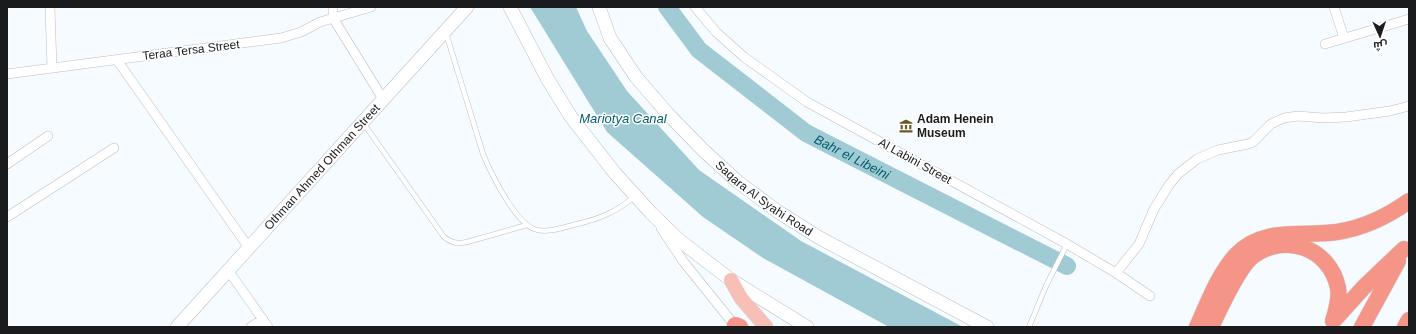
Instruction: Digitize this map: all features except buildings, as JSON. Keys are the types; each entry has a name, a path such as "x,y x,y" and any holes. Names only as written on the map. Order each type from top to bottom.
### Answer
{"highway":[{"path":"1197,327 1223,273 1237,255 1249,245 1267,237 1291,233 1313,234 1337,232 1358,227 1380,219 1409,201"},
{"path":"1211,327 1241,269 1252,257 1265,248 1281,244 1297,246 1312,251 1325,261 1331,270 1338,290 1337,306 1331,324"},
{"path":"1331,324 1364,287 1407,244"},
{"path":"1362,327 1407,244"},
{"path":"1405,327 1409,320"}],"main road":[{"name":"Othman Ahmed Othman Street","path":"176,327 467,7"},
{"path":"510,7 547,78 571,117 614,172 635,196 680,240 731,280 807,327"},
{"name":"Saqara Al Syahi Road","path":"599,7 610,38 636,77 668,114 702,149 738,182 777,211 818,238 987,327"},
{"path":"731,280 741,298 766,327"}],"street":[{"path":"50,7 52,68"},
{"path":"333,7 333,18 384,99"},
{"name":"Teraa Tersa Street","path":"7,74 281,38 301,32 320,22 371,7"},
{"name":"Al Labini Street","path":"695,7 716,32 744,57 807,102 1065,248 1116,273 1150,296"},
{"path":"1334,7 1344,38"},
{"path":"1325,44 1409,19"},
{"path":"117,60 249,248"},
{"path":"1116,273 1139,244 1154,209 1169,185 1178,174 1197,159 1218,150 1253,142 1271,124 1284,118 1298,116 1323,118 1346,117 1390,111 1409,106"},
{"path":"7,164 48,136"},
{"path":"7,217 114,148"},
{"path":"651,213 683,261 737,326"},
{"path":"228,270 266,323 251,327"}],"lane":[{"path":"445,31 485,159 497,185 506,199 527,224 534,229 550,230 592,221 614,211 635,196"},
{"path":"362,122 444,237 451,242 467,242 527,224"},
{"path":"1029,327 1046,286 1065,248"}],"water":[{"name":"Mariotya Canal","path":"530,7 576,7 587,31 627,91 699,170 801,241 963,327 889,327 763,258 703,217 607,132"}],"waterway":[{"name":"Bahr el Libeini","path":"667,7 699,50 806,133 1067,266"}],"place":[{"name":"Adam Henein Museum","path":"906,126"}]}
